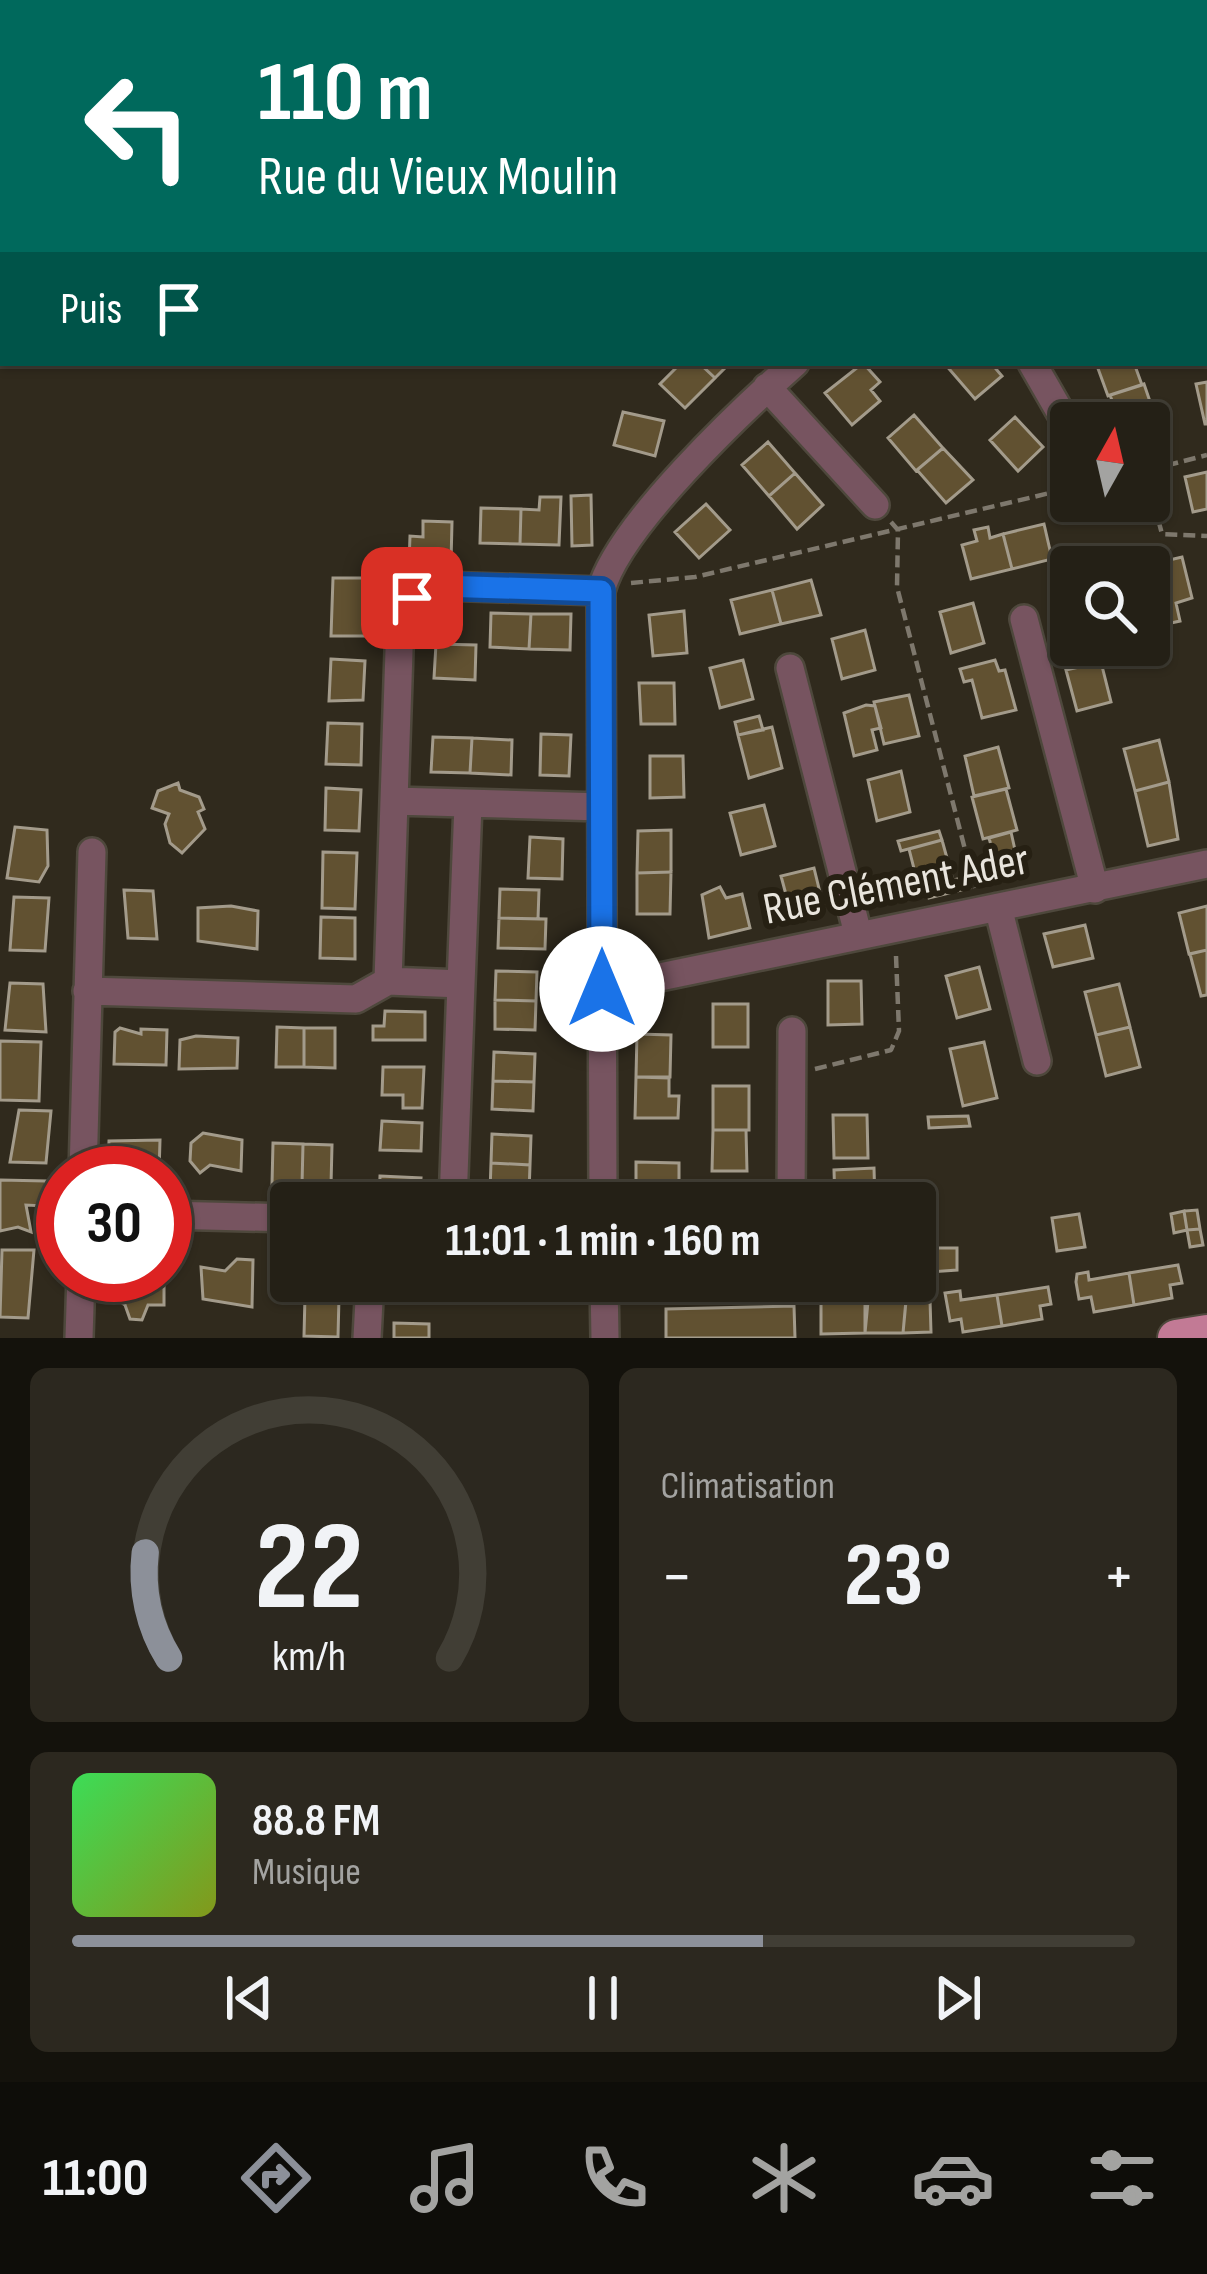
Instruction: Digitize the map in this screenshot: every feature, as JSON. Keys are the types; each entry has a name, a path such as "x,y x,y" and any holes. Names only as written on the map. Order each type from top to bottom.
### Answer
{"main road":[{"path":"1175,1338 1207,1333"}],"street":[{"path":"603,1182 601,807 615,592 612,563 649,513 792,366"},
{"path":"1034,366 1054,402"},
{"path":"767,387 875,505"},
{"path":"388,981 400,621 412,598 440,586 615,592"},
{"path":"1024,619 1095,889"},
{"path":"790,668 858,934"},
{"path":"394,801 601,807"},
{"path":"455,1182 468,804"},
{"path":"84,1146 92,852"},
{"name":"Rue Clément Ader","path":"602,989 1207,864"},
{"path":"990,909 1036,1061"},
{"path":"87,991 356,999 388,981 461,984"},
{"path":"791,1182 792,1031"},
{"path":"192,1216 270,1218"},
{"path":"79,1338 80,1302"},
{"path":"367,1338 369,1302"},
{"path":"604,1302 605,1338"}],"path":[{"path":"1170,465 1207,455"},
{"path":"615,592 631,583 695,577 1050,493"},
{"path":"1159,522 1162,534 1207,536"},
{"path":"898,530 897,587 990,909"},
{"path":"792,1073 891,1051 899,1031 895,927"}],"building":[{"path":"678,366 702,366 715,378 685,408 660,384"},
{"path":"702,366 727,366 715,378"},
{"path":"859,366 866,366 880,382 871,390 880,401 852,425 825,393"},
{"path":"947,366 994,366 1002,376 975,399"},
{"path":"1097,366 1135,366 1142,385 1108,396"},
{"path":"1207,382 1207,424 1205,424 1196,384"},
{"path":"1144,384 1150,402 1112,402 1110,395"},
{"path":"623,412 664,421 655,456 614,445"},
{"path":"914,415 943,448 916,471 888,438"},
{"path":"1015,417 1043,447 1018,471 990,440"},
{"path":"768,442 795,473 769,496 742,465"},
{"path":"943,448 973,480 946,503 917,470"},
{"path":"1207,472 1207,509 1193,512 1185,477"},
{"path":"795,473 823,505 797,529 769,496"},
{"path":"591,495 592,545 572,546 571,496"},
{"path":"540,497 561,497 559,545 520,544 521,509 539,510"},
{"path":"706,504 730,530 699,558 675,532"},
{"path":"481,508 521,509 520,544 480,543"},
{"path":"423,521 452,522 451,563 409,563 410,536 423,537"},
{"path":"1044,524 1050,560 1012,569 1003,534"},
{"path":"988,527 990,538 1003,534 1012,569 971,579 962,545 977,541 974,530"},
{"path":"1182,557 1192,598 1176,603 1180,621 1170,623 1170,560"},
{"path":"333,578 367,578 366,636 331,636"},
{"path":"811,580 821,615 781,624 772,590"},
{"path":"772,590 781,624 740,634 731,600"},
{"path":"973,603 984,643 951,653 940,612"},
{"path":"684,611 687,653 653,656 649,615"},
{"path":"491,613 531,614 529,649 490,647"},
{"path":"531,614 571,614 570,650 529,649"},
{"path":"865,630 875,670 842,679 832,639"},
{"path":"436,644 476,645 475,680 434,678"},
{"path":"331,659 365,661 363,700 329,701"},
{"path":"743,660 753,699 720,708 710,668"},
{"path":"995,660 999,671 1005,670 1016,710 982,718 972,680 964,682 960,669"},
{"path":"1102,666 1111,702 1077,711 1066,670"},
{"path":"639,683 674,683 675,724 641,724"},
{"path":"909,695 919,736 884,744 874,702"},
{"path":"875,706 881,728 872,730 877,750 854,756 844,713"},
{"path":"759,716 763,730 738,735 735,722"},
{"path":"328,723 362,724 361,765 326,764"},
{"path":"772,727 782,768 749,778 738,735"},
{"path":"541,734 571,735 569,776 540,775"},
{"path":"433,737 472,738 470,773 431,772"},
{"path":"472,738 512,740 511,775 470,773"},
{"path":"1159,740 1169,782 1135,791 1124,749"},
{"path":"998,747 1009,788 974,796 965,756"},
{"path":"650,756 683,756 684,797 650,798"},
{"path":"901,771 910,812 877,821 868,780"},
{"path":"1169,782 1178,839 1148,846 1135,791"},
{"path":"178,783 180,790 199,797 204,809 198,812 205,829 182,853 170,843 165,824 169,814 152,808 158,791"},
{"path":"326,788 361,790 359,831 325,830"},
{"path":"1006,789 1017,830 983,839 972,797"},
{"path":"764,805 775,846 741,855 730,813"},
{"path":"15,827 47,830 48,866 39,882 7,878"},
{"path":"671,830 671,872 637,873 638,831"},
{"path":"939,831 942,840 901,851 898,841"},
{"path":"1011,832 1015,850 994,856 989,838"},
{"path":"530,837 563,839 562,879 528,878"},
{"path":"942,840 953,880 967,877 970,888 929,898 926,887 919,888 909,849"},
{"path":"323,852 357,853 355,909 322,908"},
{"path":"814,868 824,909 792,917 781,876"},
{"path":"671,872 670,914 637,914 637,873"},
{"path":"720,887 726,898 742,894 750,928 709,938 702,895"},
{"path":"500,889 539,890 538,919 499,918"},
{"path":"124,890 153,891 157,939 128,938"},
{"path":"14,897 49,898 45,951 10,950"},
{"path":"231,906 258,911 257,949 198,941 198,908"},
{"path":"1207,906 1207,950 1189,954 1179,913"},
{"path":"321,917 355,918 355,959 320,958"},
{"path":"499,918 546,919 545,949 498,948"},
{"path":"1085,925 1093,958 1053,967 1044,934"},
{"path":"1207,950 1207,995 1201,996 1190,954"},
{"path":"979,967 990,1009 957,1018 946,976"},
{"path":"496,971 537,972 536,1001 495,1000"},
{"path":"828,981 861,981 862,1024 828,1025"},
{"path":"10,983 43,984 46,1032 5,1030"},
{"path":"1119,984 1130,1027 1096,1035 1085,992"},
{"path":"495,1000 536,1001 535,1030 495,1029"},
{"path":"713,1004 748,1004 748,1047 713,1047"},
{"path":"385,1011 425,1012 425,1040 373,1040 373,1026 384,1026"},
{"path":"277,1027 304,1028 304,1067 276,1067"},
{"path":"1130,1027 1140,1067 1106,1076 1096,1035"},
{"path":"120,1028 141,1034 141,1029 167,1030 166,1065 114,1064 115,1032"},
{"path":"304,1028 335,1028 335,1068 304,1067"},
{"path":"637,1034 671,1035 670,1077 636,1077"},
{"path":"238,1038 237,1068 179,1069 180,1040"},
{"path":"0,1041 41,1042 39,1101 0,1100"},
{"path":"984,1042 997,1098 963,1106 950,1049"},
{"path":"494,1052 535,1054 534,1082 493,1081"},
{"path":"383,1067 424,1067 422,1108 403,1108 403,1095 382,1095"},
{"path":"636,1077 669,1078 669,1096 679,1096 678,1118 635,1118"},
{"path":"493,1081 534,1082 533,1111 492,1109"},
{"path":"713,1086 749,1086 749,1130 713,1130"},
{"path":"19,1110 51,1111 48,1146 36,1146 36,1163 10,1162"},
{"path":"833,1115 867,1115 868,1158 834,1158"},
{"path":"968,1116 970,1126 929,1128 928,1117"},
{"path":"382,1121 422,1123 421,1151 380,1150"},
{"path":"713,1130 746,1130 747,1171 712,1171"},
{"path":"203,1133 242,1140 241,1171 210,1165 200,1173 192,1163 191,1143"},
{"path":"492,1134 531,1136 530,1165 491,1163"},
{"path":"160,1140 160,1146 109,1146 109,1141"},
{"path":"273,1143 303,1144 302,1182 272,1182"},
{"path":"303,1144 332,1145 331,1182 302,1182"},
{"path":"636,1162 679,1163 679,1182 636,1182"},
{"path":"491,1163 530,1165 529,1182 490,1182"},
{"path":"874,1168 874,1182 834,1182 834,1170"},
{"path":"380,1176 421,1178 421,1182 380,1182"},
{"path":"0,1180 36,1181 36,1206 26,1205 31,1232 18,1227 0,1231"},
{"path":"1197,1210 1200,1229 1187,1230 1184,1211"},
{"path":"1184,1211 1187,1230 1174,1233 1171,1214"},
{"path":"1079,1214 1085,1247 1057,1251 1052,1218"},
{"path":"1200,1229 1203,1245 1190,1247 1187,1230"},
{"path":"936,1248 957,1248 957,1270 936,1272"},
{"path":"2,1250 34,1250 28,1318 0,1317"},
{"path":"237,1259 253,1260 252,1307 203,1299 201,1267 225,1271"},
{"path":"1178,1265 1182,1283 1170,1285 1172,1298 1134,1305 1129,1273"},
{"path":"1088,1272 1089,1280 1129,1273 1134,1305 1094,1312 1091,1297 1079,1299 1076,1282 1077,1274"},
{"path":"1048,1287 1051,1304 1040,1306 1042,1319 1002,1326 997,1295"},
{"path":"960,1291 961,1300 997,1295 1002,1326 963,1332 961,1319 950,1321 945,1293"},
{"path":"120,1302 164,1302 148,1305 142,1320 130,1319"},
{"path":"305,1302 339,1302 338,1337 304,1336"},
{"path":"821,1302 865,1302 865,1333 821,1334"},
{"path":"868,1302 906,1302 903,1333 865,1333"},
{"path":"906,1302 930,1302 931,1332 903,1333"},
{"path":"794,1306 795,1338 666,1338 666,1309"},
{"path":"394,1323 429,1324 429,1338 394,1338"}],"route":[{"path":"412,598 440,586 601,591 602,989"}]}
